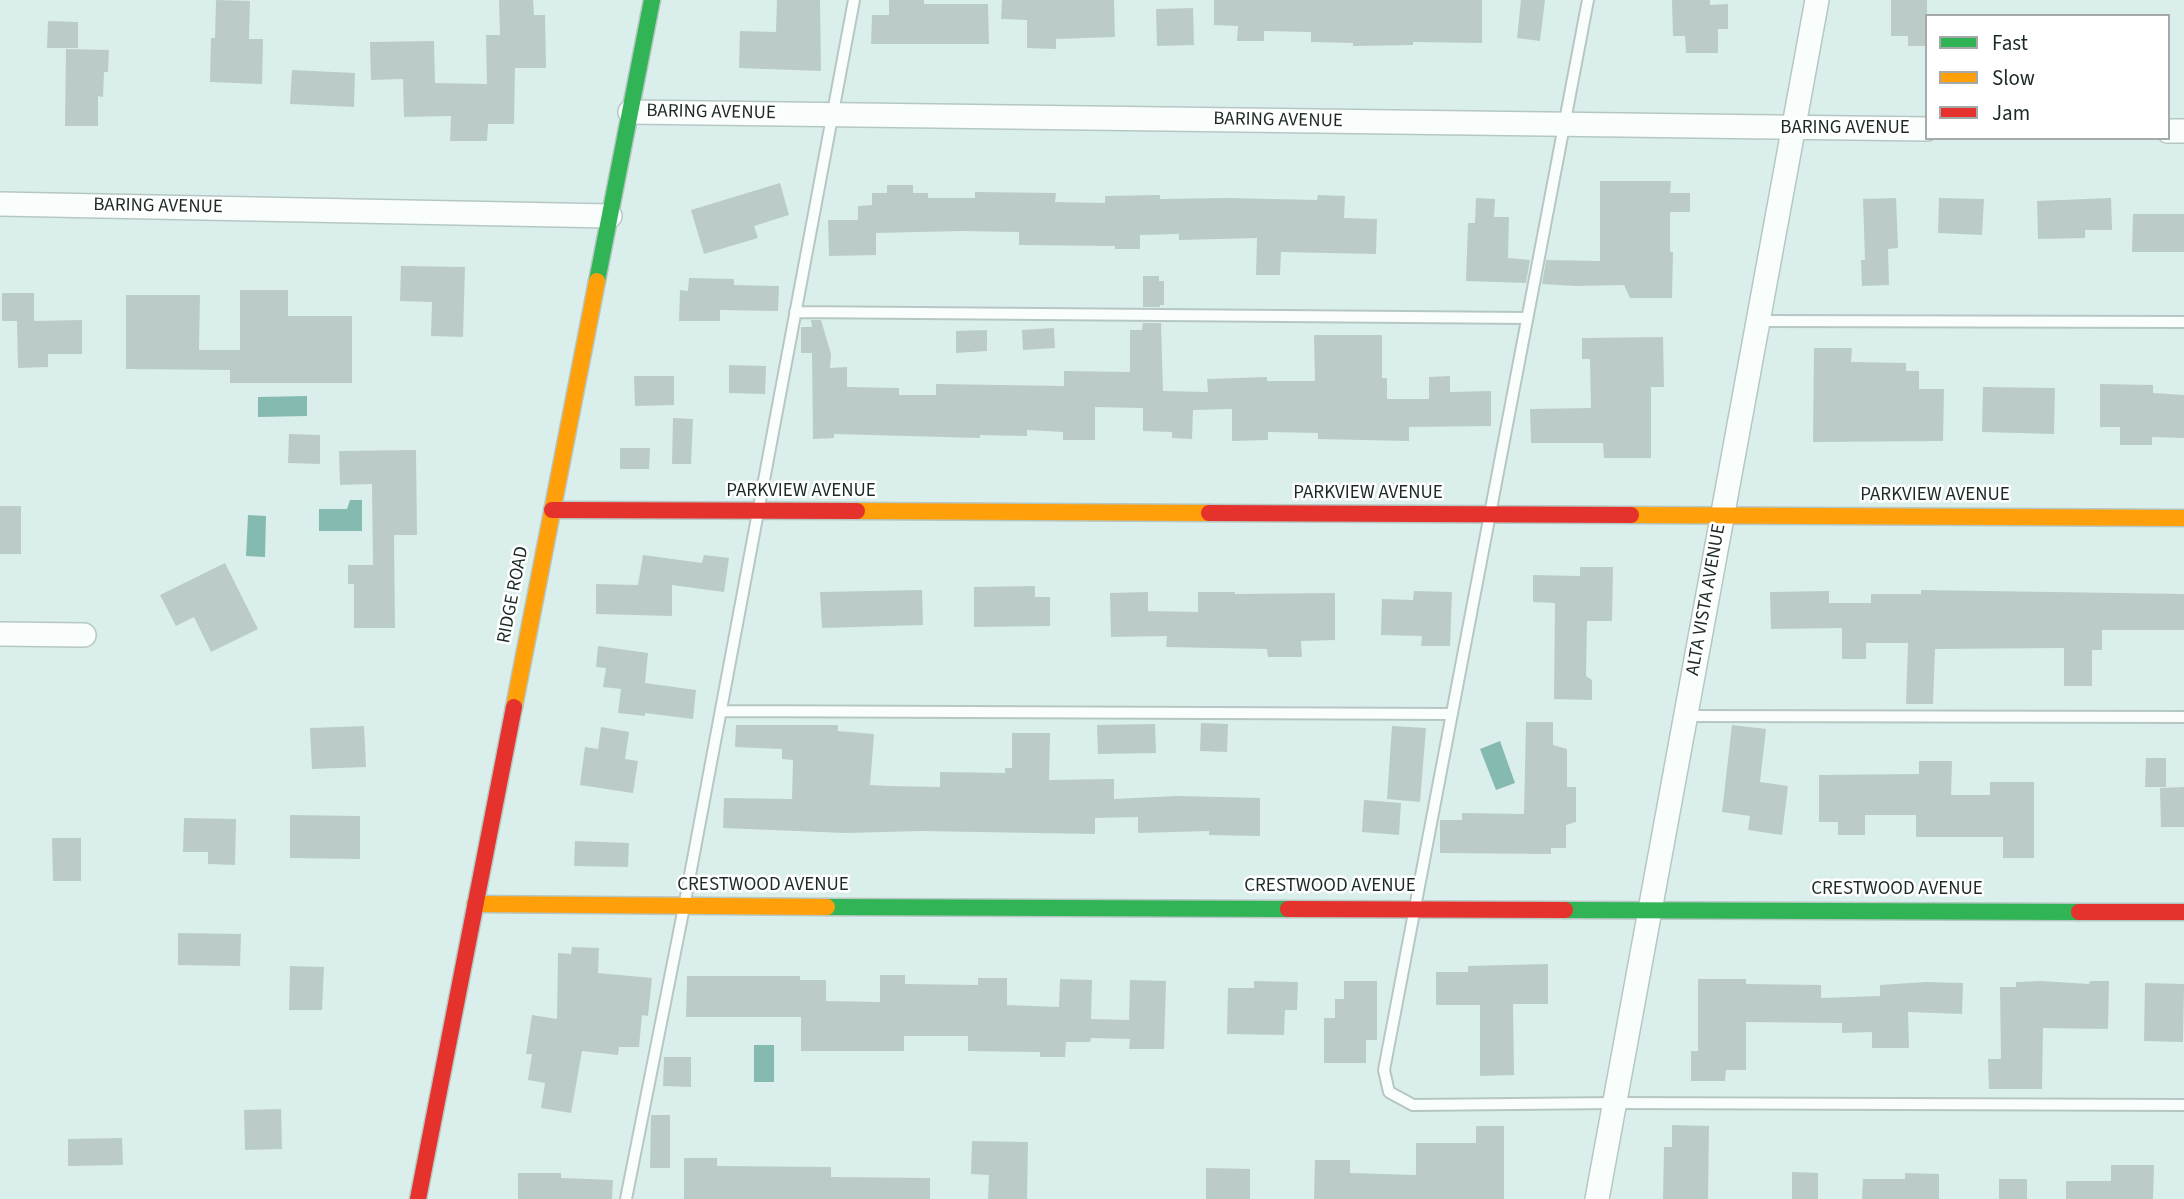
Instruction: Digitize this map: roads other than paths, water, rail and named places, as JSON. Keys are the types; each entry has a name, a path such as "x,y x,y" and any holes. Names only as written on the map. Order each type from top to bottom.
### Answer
{"street":[{"name":"RIDGE ROAD","path":"418,1199 652,0"},
{"name":"ALTA VISTA AVENUE","path":"1597,1199 1817,0"},
{"name":"BARING AVENUE","path":"630,112 1925,129"},
{"name":"BARING AVENUE","path":"0,204 610,216"},
{"name":"PARKVIEW AVENUE","path":"552,510 2184,518"},
{"path":"0,634 84,635"},
{"name":"CRESTWOOD AVENUE","path":"475,904 2184,912"}],"lane":[{"path":"626,1199 684,907 854,0"},
{"path":"1588,0 1384,1070 1389,1092 1413,1105 2184,1105"},
{"path":"795,312 1527,317"},
{"path":"1758,321 2184,322"},
{"path":"721,711 1452,714"},
{"path":"1686,716 2184,717"}]}
